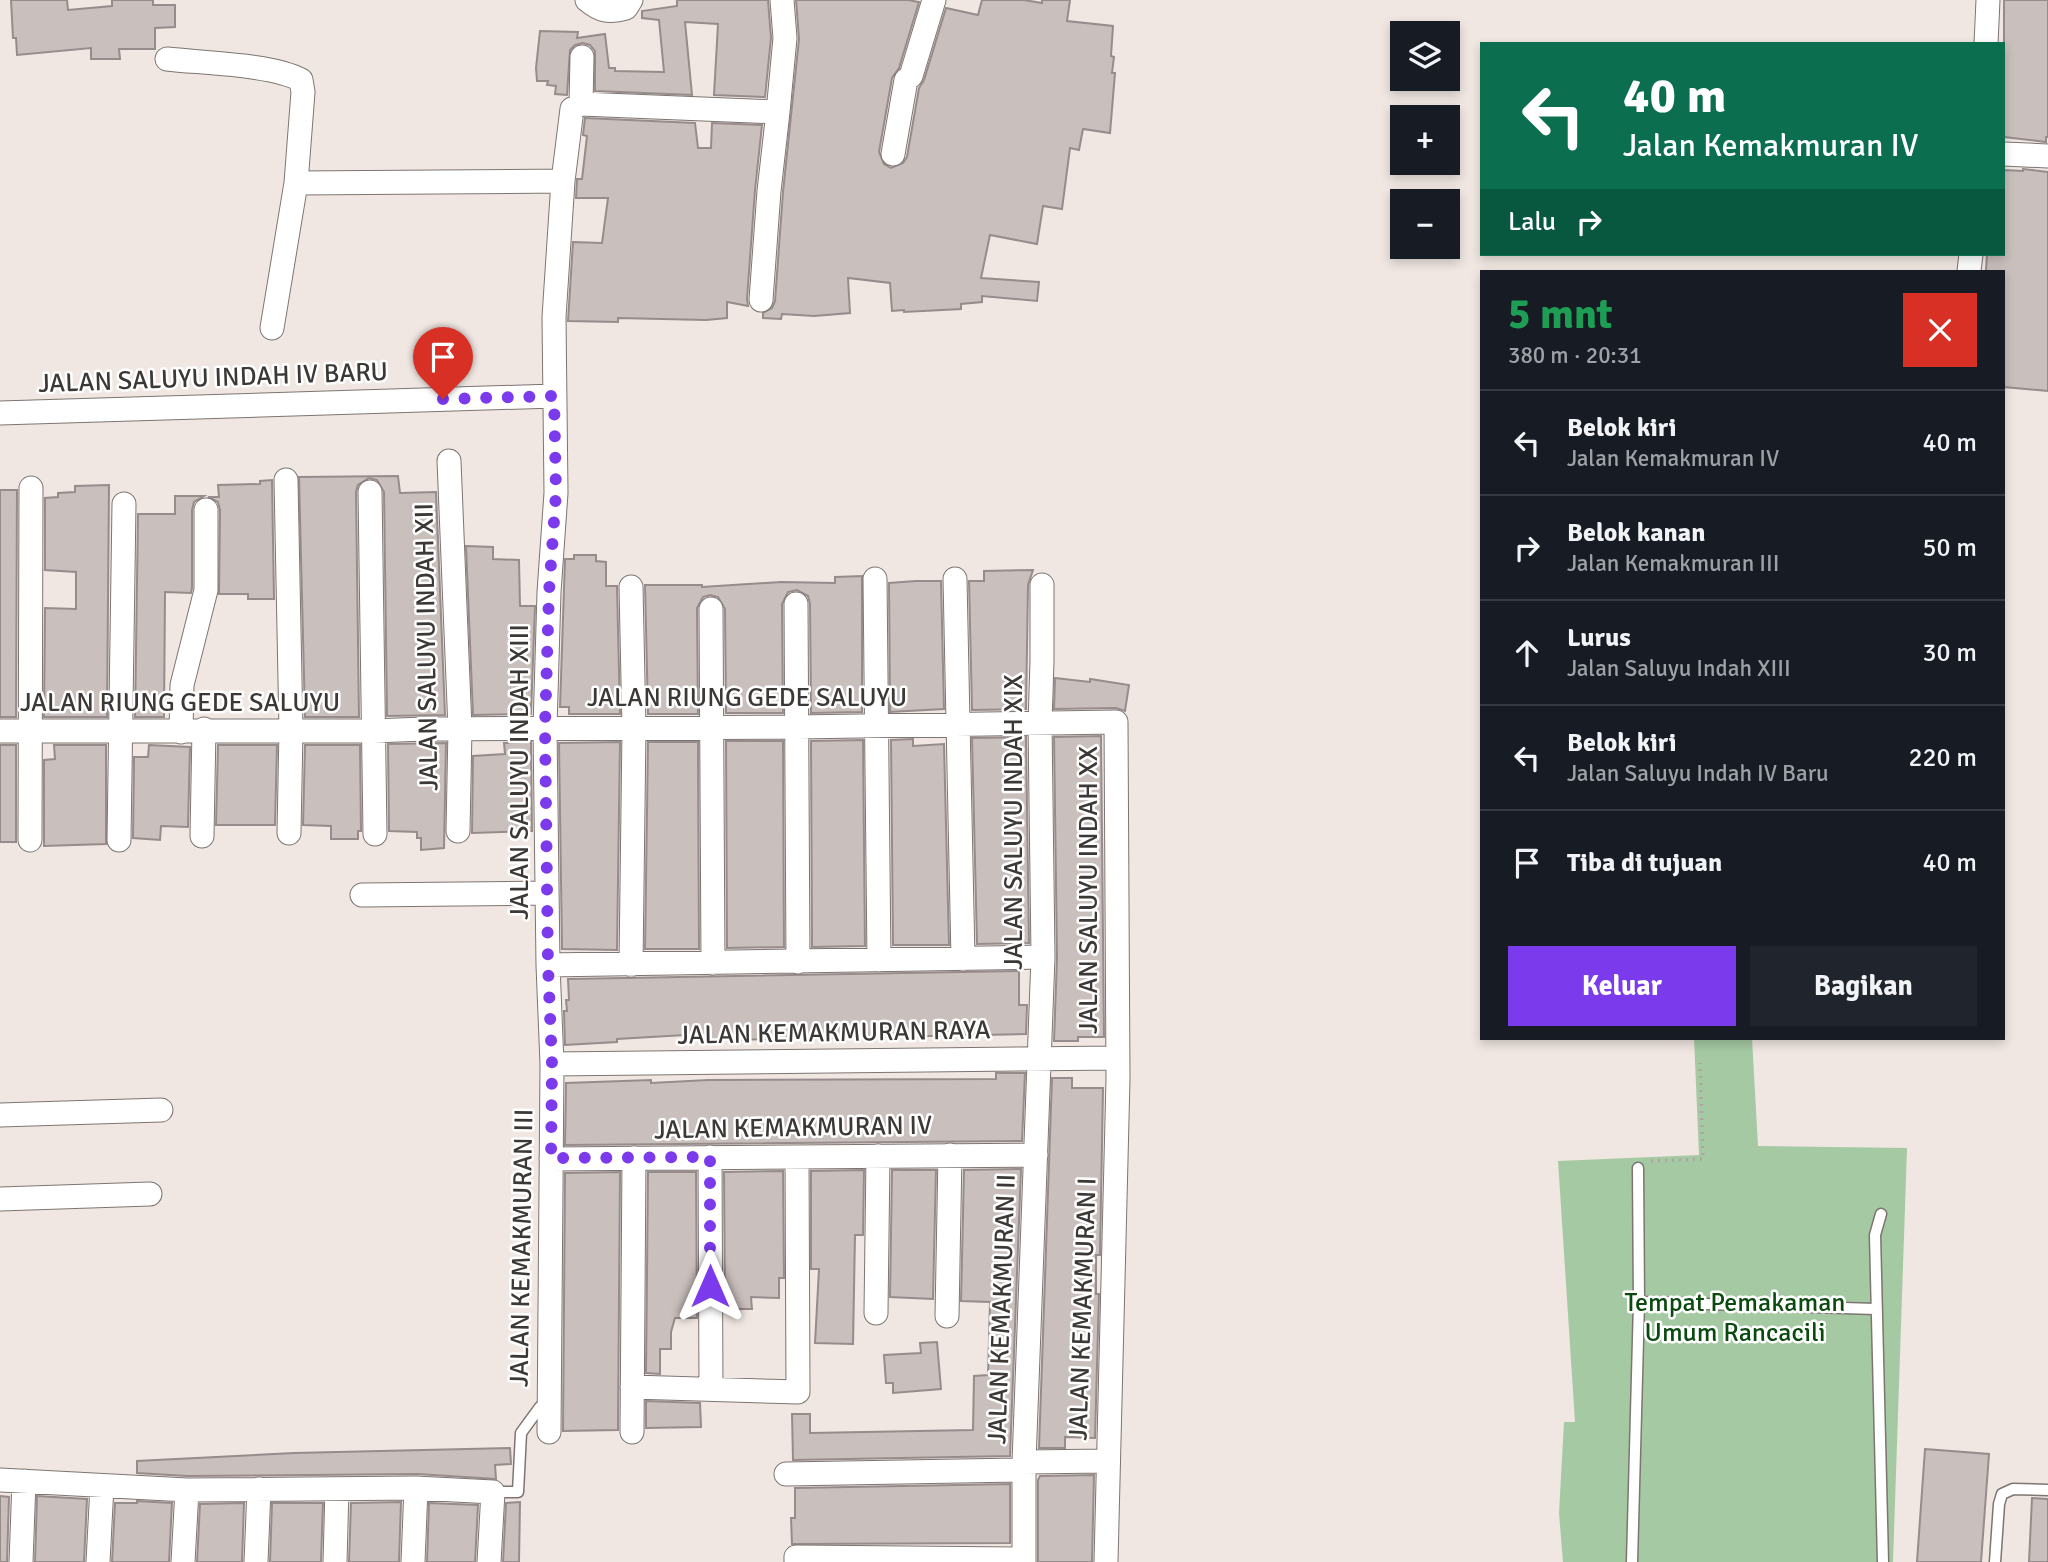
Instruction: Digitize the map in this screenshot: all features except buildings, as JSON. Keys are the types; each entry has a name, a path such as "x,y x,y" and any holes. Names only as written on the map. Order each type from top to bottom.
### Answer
{"street":[{"path":"587,0 600,10 613,12 626,8 631,0"},
{"path":"761,300 785,38 782,0"},
{"path":"893,154 906,80 911,76 934,0"},
{"path":"1986,42 1988,0"},
{"path":"582,57 580,104 778,112"},
{"path":"167,59 295,77 303,92 296,183 272,328"},
{"name":"JALAN SALUYU INDAH XIII","path":"552,1064 545,727 549,592 556,493 554,317 563,181 572,109 580,104"},
{"path":"2005,154 2048,156"},
{"path":"296,183 563,181"},
{"name":"JALAN SALUYU INDAH IV BARU","path":"0,413 554,396"},
{"name":"JALAN SALUYU INDAH XII","path":"450,461 460,729 458,831"},
{"path":"286,480 291,730 289,833"},
{"path":"30,841 31,488"},
{"path":"370,492 375,834"},
{"path":"120,840 124,504"},
{"path":"181,732 182,685 206,590 206,510"},
{"path":"875,579 879,960"},
{"path":"955,579 963,959"},
{"name":"JALAN SALUYU INDAH XIX","path":"1038,1059 1043,957 1040,723 1042,585"},
{"path":"631,587 634,728 631,965"},
{"path":"796,604 798,962"},
{"path":"711,609 713,963"},
{"name":"JALAN RIUNG GEDE SALUYU","path":"0,731 373,731 1116,722"},
{"name":"JALAN SALUYU INDAH XX","path":"1116,722 1117,1058"},
{"path":"202,836 204,729"},
{"path":"362,895 547,893"},
{"path":"548,965 1043,957"},
{"name":"JALAN KEMAKMURAN RAYA","path":"552,1064 1117,1058"},
{"name":"JALAN KEMAKMURAN I","path":"1106,1562 1117,1058"},
{"name":"JALAN KEMAKMURAN II","path":"1024,1560 1024,1466 1038,1059"},
{"name":"JALAN KEMAKMURAN III","path":"549,1432 552,1064"},
{"path":"0,1115 161,1110"},
{"path":"947,1316 950,1155"},
{"name":"JALAN KEMAKMURAN IV","path":"551,1158 1035,1155"},
{"path":"876,1313 878,1156"},
{"path":"710,1157 711,1389"},
{"path":"632,1387 797,1392 797,1157"},
{"path":"632,1432 634,1158"},
{"path":"0,1199 150,1194"},
{"path":"786,1474 1107,1461"},
{"path":"0,1480 187,1490 416,1488 493,1492 489,1562"},
{"path":"21,1562 24,1482"},
{"path":"99,1562 102,1486"},
{"path":"413,1562 416,1488"},
{"path":"256,1562 259,1489"},
{"path":"335,1562 337,1489"},
{"path":"183,1562 187,1490"},
{"path":"796,1560 1024,1560"}],"lane":[{"path":"1632,1562 1639,1302 1638,1168"},
{"path":"1881,1214 1875,1235 1883,1562"},
{"path":"1639,1302 1877,1310"},
{"path":"493,1492 518,1492 521,1433 540,1407 549,1406"},
{"path":"1995,1562 1999,1504 2003,1494 2012,1489 2048,1490"}],"path":[{"path":"1638,1168 1645,1161 1703,1159 1700,1063"}],"green space":[{"name":"Tempat Pemakaman Umum Rancacili","path":"1694,1040 1752,1040 1758,1146 1907,1148 1893,1562 1563,1562 1559,1513 1564,1422 1575,1422 1558,1161 1699,1155"}],"route":[{"path":"443,399 554,396 556,493 549,592 545,727 552,1064 551,1158 710,1157 710,1286"}]}
